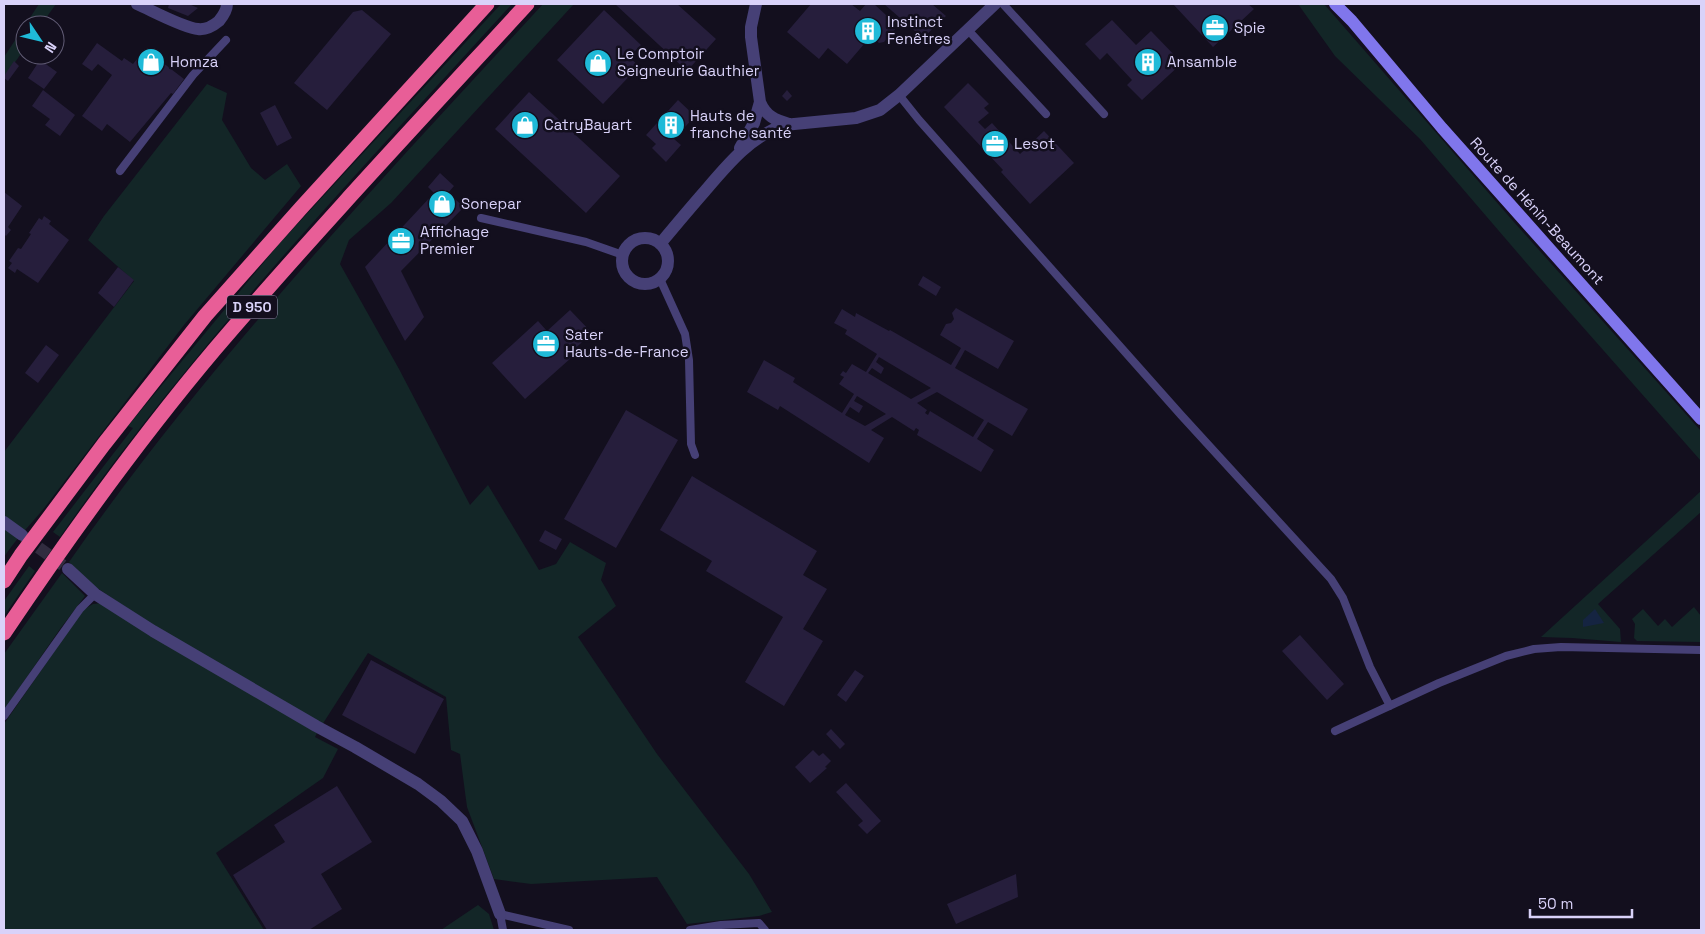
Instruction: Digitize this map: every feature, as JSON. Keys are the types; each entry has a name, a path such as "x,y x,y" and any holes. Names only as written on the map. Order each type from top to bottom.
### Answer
{"highway":[{"name":"D 950","path":"4,581 21,555 104,444 205,316 488,4"},
{"name":"D 950","path":"4,633 57,553 214,350 310,241 527,4"}],"main road":[{"name":"Route de Hénin-Beaumont","path":"1335,4 1352,21 1442,128 1701,419"},
{"name":"Route de Hénin-Beaumont","path":"1341,4 1352,21"}],"street":[{"path":"137,4 187,26 200,29 216,23 224,14 227,4"},
{"path":"756,4 751,37 760,102 762,108 770,116 789,124"},
{"path":"734,156 766,133 789,124 865,116 880,110 899,95 995,4"},
{"path":"660,244 734,156 754,123 760,102"},
{"path":"649,238 660,244 666,252 668,263 660,279 647,284 634,281 624,271 622,263 623,255 630,244 636,240 649,238"},
{"path":"4,522 22,535"},
{"path":"68,569 95,594 229,676 410,779 441,801 462,822 477,851 500,914"}],"lane":[{"path":"1002,4 1104,114"},
{"path":"968,30 1046,114"},
{"path":"120,171 193,75 226,40"},
{"path":"899,95 925,127 1181,415 1331,579 1343,598 1370,667 1390,706"},
{"path":"481,218 586,242 623,255"},
{"path":"660,279 685,334 690,360 691,444 695,456"},
{"path":"4,716 80,609 95,594"},
{"path":"1335,731 1439,683 1506,656 1534,649 1561,647 1701,650"},
{"path":"503,930 500,914 569,930"},
{"path":"690,930 721,925 760,923 764,930"}],"green space":[{"path":"39,4 56,4 48,15 32,15"},
{"path":"501,4 512,4 335,198 220,329 111,466 60,537 53,532 133,428 128,426 279,244"},
{"path":"543,4 574,4 391,203 349,240 340,264 399,369 470,505 488,485 539,570 556,564 570,542 606,563 601,580 616,606 578,637 657,754 749,874 772,912 759,916 687,924 657,877 531,884 494,879 467,807 460,754 451,750 446,697 368,653 322,725 169,636 94,586 69,562 179,415 237,344 357,206"},
{"path":"1298,4 1324,4 1513,221 1701,431 1701,461 1420,139 1335,56"},
{"path":"15,40 15,62 4,78 4,57"},
{"path":"207,84 227,93 222,120 251,168 265,180 287,164 301,186 184,325 45,507 4,557 4,452 134,281 88,240 104,216"},
{"path":"1701,491 1701,512 1598,604 1620,629 1621,642 1541,637"},
{"path":"29,566 35,571 4,616 4,601"},
{"path":"62,573 85,596 4,710 4,654"},
{"path":"102,603 317,733 315,737 338,749 323,778 216,853 264,930 4,930 4,724 83,610 93,604"},
{"path":"1694,607 1701,616 1701,642 1637,641 1634,638 1635,624 1632,619 1643,609 1658,626 1665,619 1672,627"},
{"path":"478,905 489,914 494,930 441,930"}],"water":[{"path":"1595,609 1604,623 1583,627 1583,620"}],"building":[{"path":"169,4 189,4 198,8 188,16 168,8"},
{"path":"615,4 677,4 716,39 687,71"},
{"path":"811,4 851,4 860,11 866,4 874,4 898,26 884,42 879,43 871,36 847,64 828,48 819,59 787,32"},
{"path":"884,4 932,4 946,16 923,38"},
{"name":"Spie","path":"1173,4 1248,4 1254,9 1213,47"},
{"path":"362,10 391,34 327,110 294,83 353,12"},
{"name":"Le Comptoir Seigneurie Gauthier","path":"604,10 641,45 629,57 639,66 603,104 557,60"},
{"name":"Ansamble","path":"1112,20 1136,45 1151,31 1182,63 1142,100 1127,85 1132,80 1107,53 1100,60 1085,44"},
{"path":"97,43 122,61 124,58 133,64 145,49 184,79 130,142 107,124 102,131 82,116 112,75 98,64 92,71 82,64"},
{"path":"14,61 15,65 19,66 8,81 4,76"},
{"path":"37,65 47,65 57,72 44,89 28,78"},
{"name":"Lesot","path":"968,83 989,104 984,108 989,113 978,122 985,129 992,123 1020,154 1044,131 1074,163 1030,204 1001,172 1003,170 944,107"},
{"path":"43,90 75,115 60,136 45,125 50,119 32,106"},
{"path":"787,90 792,96 787,101 782,96"},
{"path":"529,92 620,176 586,213 495,129"},
{"name":"Hauts de franche santé","path":"678,100 695,116 674,139 681,145 666,162 652,148 656,144 646,135"},
{"path":"275,105 292,138 277,146 260,113"},
{"path":"440,173 454,186 448,193 464,207 401,271 424,317 405,341 365,267 434,193 428,187"},
{"path":"4,192 22,206 8,227 11,230 6,236 4,234"},
{"path":"44,216 51,221 49,224 69,240 38,283 17,269 15,273 8,268 12,263 9,261 18,248 21,249 39,218 42,220"},
{"path":"118,267 134,280 114,307 98,293"},
{"path":"923,276 941,287 936,296 918,285"},
{"path":"956,308 1014,341 998,369 965,350 955,368 1028,409 1012,436 988,422 977,439 994,450 981,472 917,435 919,430 916,428 914,431 892,417 871,430 884,438 869,463 780,406 778,410 747,392 764,360 795,378 793,382 842,413 854,394 839,384 844,377 840,375 843,371 846,373 852,364 866,372 877,354 845,334 847,330 834,323 842,309 855,317 856,313 890,330 951,365 961,348 940,335 946,324 951,323 954,319 952,313","holes":["879,357 931,388 911,399 868,373 872,368 881,374 884,368 876,362","937,392 984,420 973,437 930,411 928,415 925,413 927,410 917,403","857,396 886,414 865,426 845,415 850,407 859,413 863,406 854,401"]},
{"name":"Sater Hauts-de-France","path":"570,310 592,333 568,355 571,358 525,399 492,363 538,321 547,331"},
{"path":"46,345 59,355 38,383 25,373"},
{"path":"626,410 678,440 616,548 564,519"},
{"path":"692,476 817,551 803,575 827,589 803,629 823,641 784,706 745,682 783,617 706,571 712,561 660,530"},
{"path":"545,530 562,539 556,550 539,541"},
{"path":"1300,635 1344,684 1327,700 1282,651"},
{"path":"371,660 444,699 415,754 342,715"},
{"path":"855,670 864,676 846,702 837,695"},
{"path":"831,729 845,744 840,749 826,734"},
{"path":"813,750 819,756 823,753 831,761 825,767 827,768 810,783 795,767"},
{"path":"846,783 881,821 867,834 858,825 863,821 836,792"},
{"path":"337,786 372,842 321,874 342,909 309,930 267,930 233,875 285,842 274,825"},
{"path":"1016,874 1018,897 956,924 947,904"}],"tunnel":[{"path":"24,537 68,569"}],"place":[{"name":"Spie","path":"1215,28"},
{"name":"Instinct Fenêtres","path":"868,31"},
{"name":"Homza","path":"151,62"},
{"name":"Ansamble","path":"1148,62"},
{"name":"Le Comptoir Seigneurie Gauthier","path":"598,63"},
{"name":"CatryBayart","path":"525,125"},
{"name":"Hauts de franche santé","path":"671,125"},
{"name":"Lesot","path":"995,144"},
{"name":"Sonepar","path":"442,204"},
{"name":"Affichage Premier","path":"401,241"},
{"name":"Sater Hauts-de-France","path":"546,344"}]}
